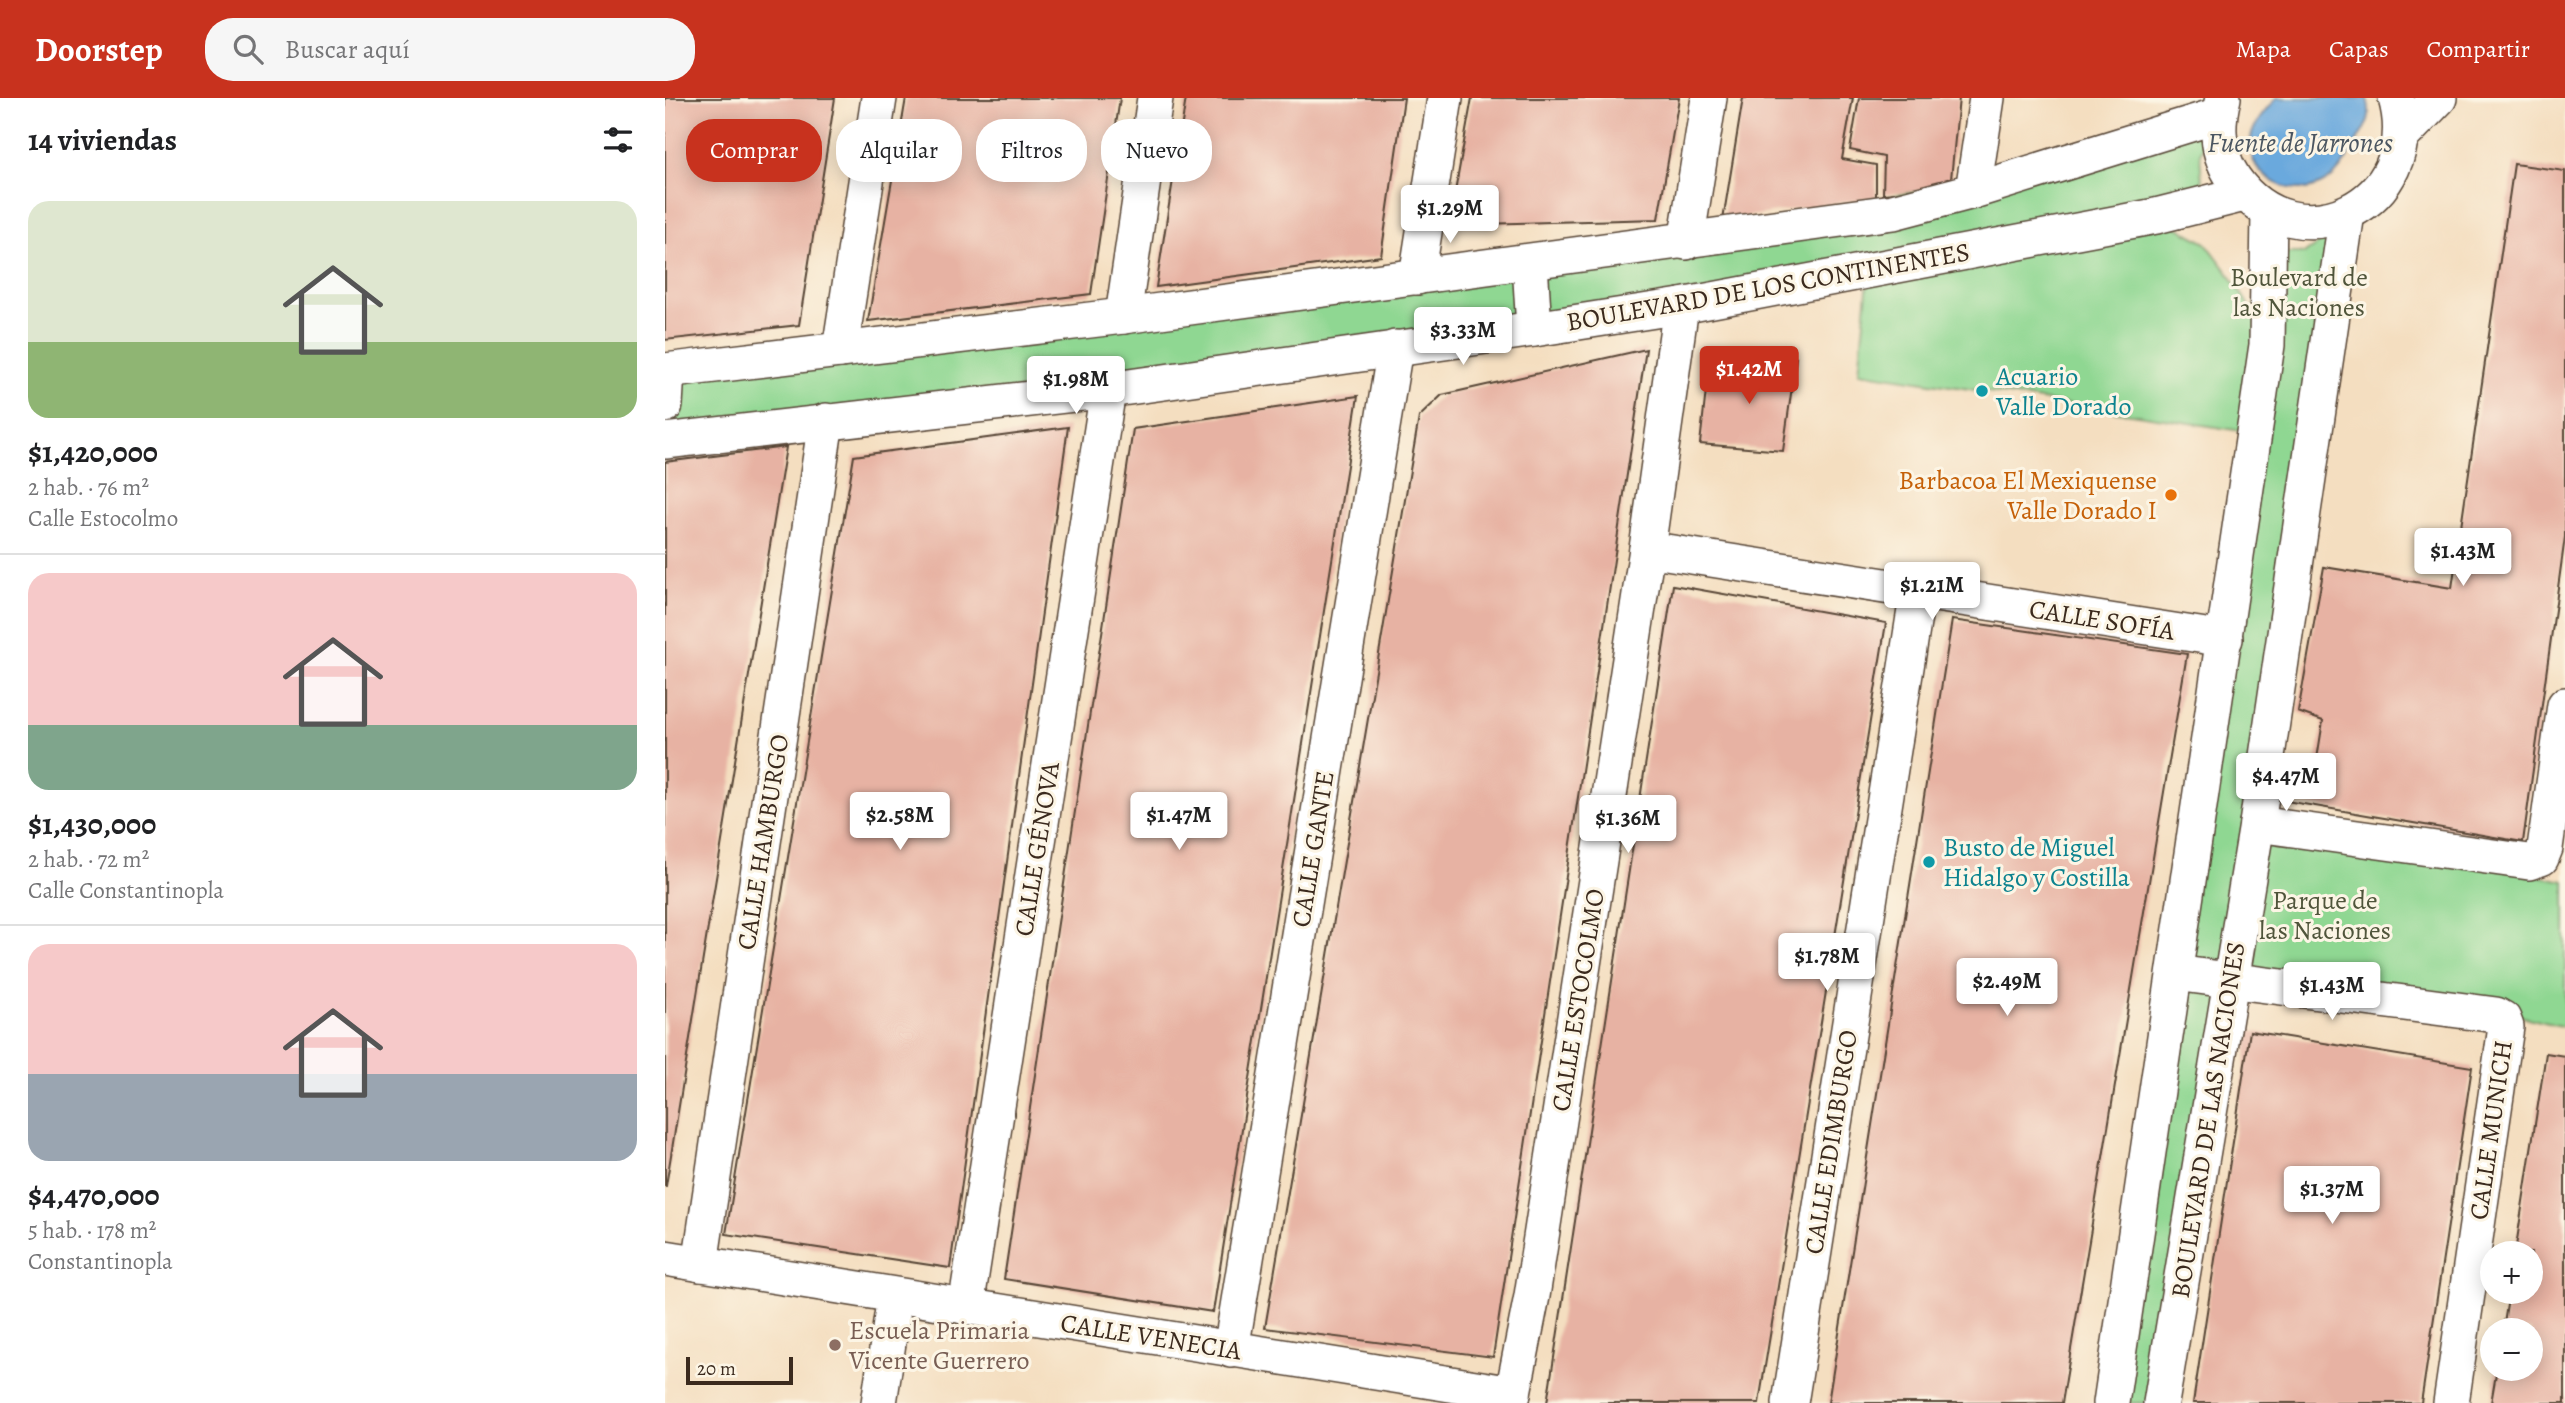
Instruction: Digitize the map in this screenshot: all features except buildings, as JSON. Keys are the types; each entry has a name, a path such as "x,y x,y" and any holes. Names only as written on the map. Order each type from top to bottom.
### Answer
{"street":[{"path":"840,350 879,98"},
{"path":"1123,316 1155,98"},
{"path":"1417,277 1445,98"},
{"path":"1686,242 1709,98"},
{"path":"1973,191 1987,98"},
{"path":"2221,106 2219,143 2227,170 2256,203 2295,220 2321,220 2347,213 2368,200 2385,182 2397,160 2402,136 2396,98"},
{"path":"2402,136 2439,98"},
{"name":"BOULEVARD DE LOS CONTINENTES","path":"666,371 1123,316 1893,212 1973,191 2221,106"},
{"name":"BOULEVARD DE LOS CONTINENTES","path":"665,441 1108,390 1534,330 1681,306 2156,215 2256,203"},
{"name":"BOULEVARD DE LAS NACIONES","path":"2111,1403 2267,345 2256,203"},
{"name":"BOULEVARD DE LAS NACIONES","path":"2161,1403 2256,824 2347,213"},
{"path":"1530,263 1534,330"},
{"name":"CALLE ESTOCOLMO","path":"1512,1399 1532,1296 1647,549 1681,306"},
{"name":"CALLE GANTE","path":"1231,1350 1395,348"},
{"path":"665,405 666,371"},
{"name":"CALLE GÉNOVA","path":"966,1307 1108,390"},
{"name":"CALLE HAMBURGO","path":"700,1264 826,421"},
{"name":"CALLE SOFÍA","path":"1647,549 2225,639"},
{"name":"CALLE EDIMBURGO","path":"1790,1403 1918,591"},
{"path":"2256,824 2529,862 2541,858 2545,848 2565,705"},
{"name":"CALLE MUNICH","path":"2175,973 2504,1019 2506,1027 2451,1403"},
{"name":"CALLE VENECIA","path":"665,1258 1231,1350 1512,1399"},
{"path":"879,1403 895,1296"}],"green space":[{"path":"2211,126 2200,154 2202,183 2219,196 2157,216 2206,243 2253,312 2270,253 2305,253 2339,229 2257,824 2565,881 2565,1027 2515,1015 2231,981 2161,1403 2111,1403 2255,433 1859,372 1869,270 665,440 665,369 1686,242"}],"water":[{"name":"Fuente de Jarrones","path":"2276,98 2367,98 2369,117 2365,126 2342,166 2328,181 2309,188 2282,186 2271,180 2254,161 2250,148 2252,134 2259,119"}],"place":[{"name":"Acuario Valle Dorado","path":"1982,391"},
{"name":"Barbacoa El Mexiquense Valle Dorado I","path":"2171,495"},
{"name":"Busto de Miguel Hidalgo y Costilla","path":"1929,862"},
{"name":"Escuela Primaria Vicente Guerrero","path":"835,1345"}],"park label":[{"name":"Boulevard de las Naciones","path":"2299,292"},
{"name":"Parque de las Naciones","path":"2325,915"}]}
